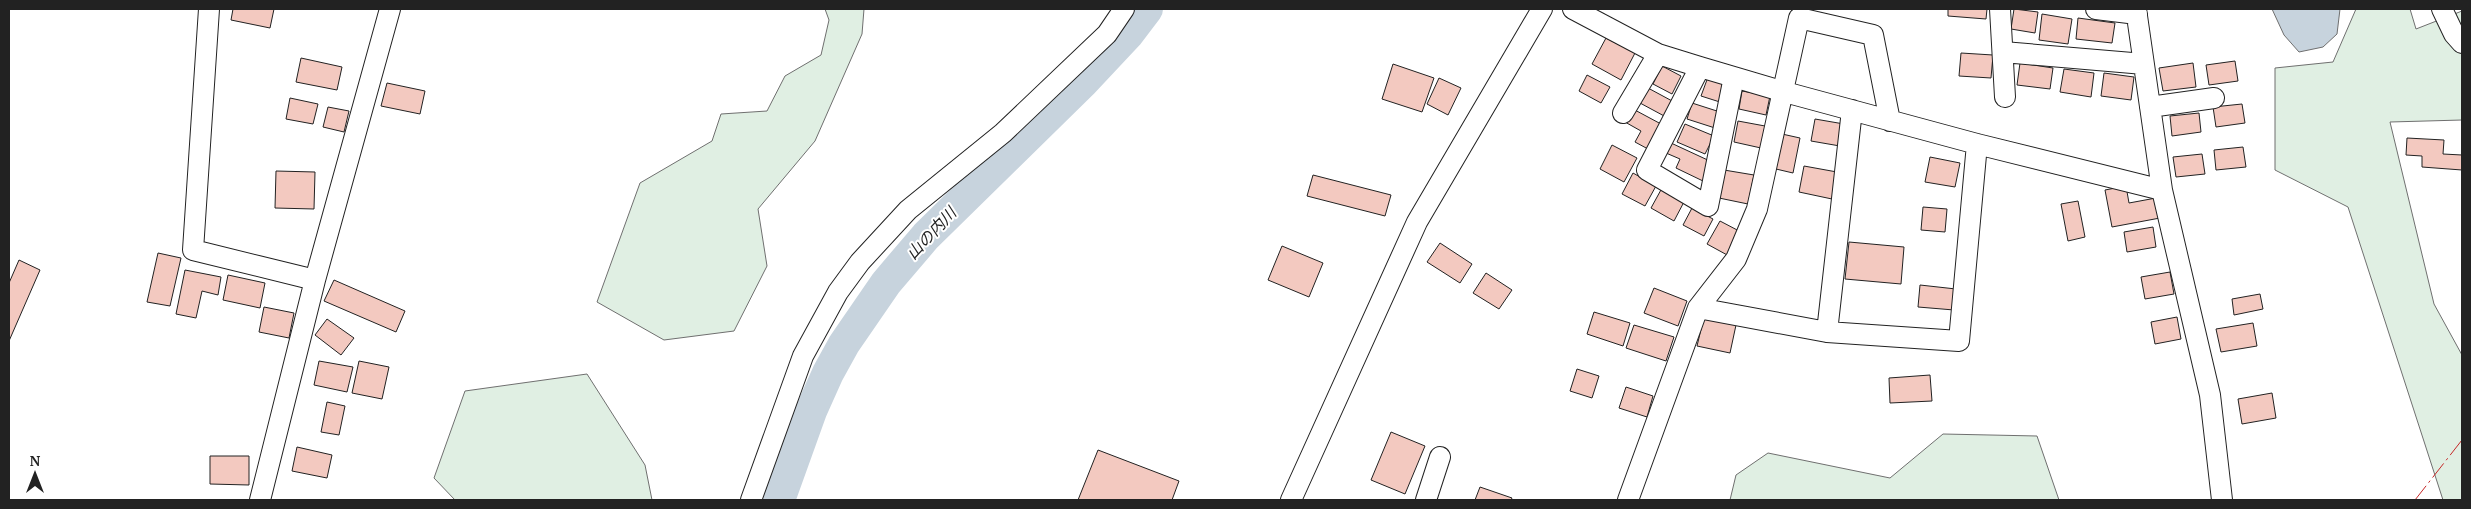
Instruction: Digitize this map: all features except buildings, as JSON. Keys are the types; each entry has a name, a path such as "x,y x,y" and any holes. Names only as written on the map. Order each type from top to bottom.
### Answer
{"street":[{"path":"209,9 193,250 315,280"},
{"path":"260,500 315,280 390,9"},
{"path":"752,500 788,391 803,356 829,307 860,262 908,210 1010,126 1107,34 1124,9"},
{"path":"1291,500 1416,222 1542,9"},
{"path":"1573,9 1658,54 1700,67 1890,121 2162,190"},
{"path":"2000,9 2005,97"},
{"path":"2096,9 2136,12 2162,190 2210,395 2222,500"},
{"path":"2442,9 2454,34 2462,43"},
{"path":"1628,500 1698,308 1736,259 1757,209 1781,91 1799,18 1873,35 1890,121"},
{"path":"2003,52 2144,64"},
{"path":"1623,113 1658,54"},
{"path":"1700,67 1647,170 1708,206 1734,77"},
{"path":"2150,108 2214,98"},
{"path":"1827,332 1852,110"},
{"path":"1698,308 1827,332 1959,341 1978,144"},
{"path":"1426,500 1440,457"}],"green space":[{"path":"825,9 864,9 862,34 815,141 758,209 767,266 734,331 664,340 597,302 640,183 712,141 721,114 767,111 785,76 821,55 829,20"},
{"path":"2356,9 2410,9 2416,29 2462,11 2462,120 2390,122 2434,304 2462,355 2462,500 2443,500 2348,207 2275,170 2275,68 2333,62"},
{"path":"587,374 645,465 652,500 455,500 434,478 465,391"},
{"path":"1943,434 2037,436 2059,500 1730,500 1736,475 1768,453 1890,478"}],"shaded area":[{"path":"2272,9 2340,9 2337,34 2323,47 2299,52 2284,35"}],"waterway":[{"name":"山の内川","path":"779,500 811,411 828,373 844,344 886,283 926,236 1083,82 1128,34 1147,9"}],"power":[{"path":"2415,500 2462,440"}]}
